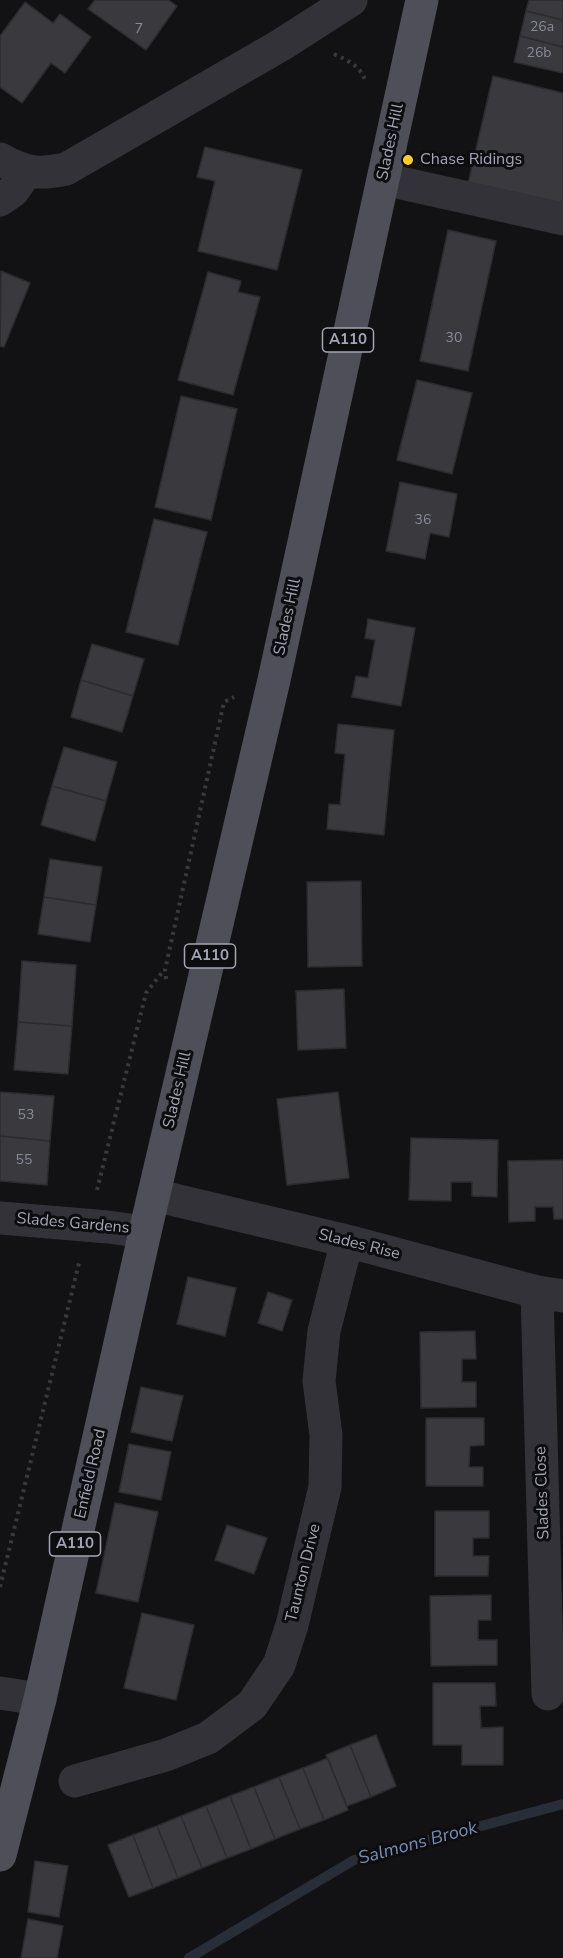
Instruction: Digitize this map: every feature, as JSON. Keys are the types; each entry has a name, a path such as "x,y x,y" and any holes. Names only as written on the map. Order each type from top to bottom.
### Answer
{"main road":[{"name":"Slades Hill","path":"145,1232 274,680 422,0"},
{"name":"Enfield Road","path":"0,1855 40,1699 145,1232"}],"street":[{"path":"0,200 13,191 13,165 45,174 66,169 281,45 351,0"},
{"path":"382,179 563,219"},
{"name":"Slades Rise","path":"154,1195 347,1241 550,1294"},
{"name":"Slades Gardens","path":"0,1218 145,1232"},
{"name":"Taunton Drive","path":"75,1781 166,1755 208,1738 252,1705 279,1665 292,1625 325,1487 326,1435 319,1381 324,1331 347,1241"},
{"name":"Slades Close","path":"548,1694 550,1294"},
{"path":"0,1693 40,1699"}],"path":[{"path":"327,50 351,62 362,71 368,89"},
{"path":"0,1587 146,993 165,970 224,702 274,680"}],"building":[{"path":"95,0 168,0 177,6 146,50 88,9"},
{"path":"529,0 563,0 563,20 526,11"},
{"path":"25,2 53,23 60,14 91,37 65,73 51,63 22,103 0,87 0,36"},
{"path":"526,11 563,20 563,47 520,36"},
{"path":"520,36 563,47 563,73 514,62"},
{"path":"493,76 563,93 563,205 466,192"},
{"path":"205,147 302,170 277,270 198,251 215,181 197,177"},
{"path":"448,230 496,241 468,371 420,361"},
{"path":"1,271 30,283 4,347 0,346"},
{"path":"208,272 241,281 238,292 260,297 233,395 178,380"},
{"path":"417,380 472,393 452,474 397,460"},
{"path":"181,396 237,409 211,520 155,507"},
{"path":"400,482 457,494 449,537 430,533 425,559 386,551"},
{"path":"154,519 207,532 178,645 126,632"},
{"path":"368,619 415,628 401,706 352,697 356,676 368,678 375,640 365,638"},
{"path":"92,644 144,659 133,696 81,680"},
{"path":"81,680 133,696 122,732 71,717"},
{"path":"338,724 394,730 384,835 327,829 329,804 340,805 345,754 335,753"},
{"path":"64,747 117,762 106,801 52,786"},
{"path":"52,786 106,801 95,841 41,825"},
{"path":"50,859 102,867 96,905 44,897"},
{"path":"361,881 362,966 308,967 307,882"},
{"path":"44,897 96,905 90,942 38,934"},
{"path":"22,961 76,965 72,1026 18,1022"},
{"path":"344,989 346,1048 298,1050 296,991"},
{"path":"18,1022 72,1026 68,1074 14,1070"},
{"path":"0,1092 54,1096 50,1141 0,1136"},
{"path":"338,1092 349,1178 287,1185 277,1099"},
{"path":"0,1136 50,1141 47,1185 0,1181"},
{"path":"411,1138 498,1140 497,1197 472,1196 472,1182 451,1182 451,1201 409,1200"},
{"path":"563,1160 563,1219 554,1219 553,1207 535,1207 535,1221 509,1222 508,1161"},
{"path":"188,1277 236,1288 225,1336 177,1324"},
{"path":"268,1292 292,1300 282,1331 258,1323"},
{"path":"475,1331 476,1359 462,1359 462,1382 476,1382 476,1407 421,1408 420,1332"},
{"path":"141,1387 183,1396 172,1441 131,1432"},
{"path":"426,1418 484,1418 484,1445 470,1446 469,1467 483,1467 483,1486 426,1486"},
{"path":"129,1444 171,1452 161,1500 119,1492"},
{"path":"115,1503 158,1512 138,1602 96,1593"},
{"path":"435,1511 489,1511 489,1538 473,1538 473,1556 489,1556 488,1576 435,1576"},
{"path":"227,1525 267,1538 254,1574 215,1560"},
{"path":"491,1595 491,1620 478,1620 478,1640 497,1640 497,1665 431,1666 430,1596"},
{"path":"142,1613 194,1625 176,1700 124,1688"},
{"path":"433,1683 495,1683 496,1706 480,1706 481,1728 503,1727 503,1765 462,1765 462,1745 433,1745"},
{"path":"376,1735 396,1786 371,1797 350,1745"},
{"path":"350,1745 371,1797 347,1806 326,1755"},
{"path":"328,1758 348,1810 324,1820 303,1768"},
{"path":"303,1768 324,1820 300,1829 279,1777"},
{"path":"279,1777 300,1829 275,1839 254,1787"},
{"path":"254,1787 275,1839 251,1849 230,1796"},
{"path":"230,1796 251,1849 227,1858 206,1806"},
{"path":"206,1806 227,1858 202,1868 181,1816"},
{"path":"181,1816 202,1868 178,1878 157,1826"},
{"path":"157,1826 178,1878 153,1888 133,1835"},
{"path":"133,1835 153,1888 129,1897 108,1845"},
{"path":"35,1861 68,1866 59,1917 28,1912"},
{"path":"28,1919 63,1926 57,1958 21,1958"}],"waterway":[{"name":"Salmons Brook","path":"189,1958 354,1860 563,1804"}],"place":[{"name":"Chase Ridings","path":"408,160"}]}
